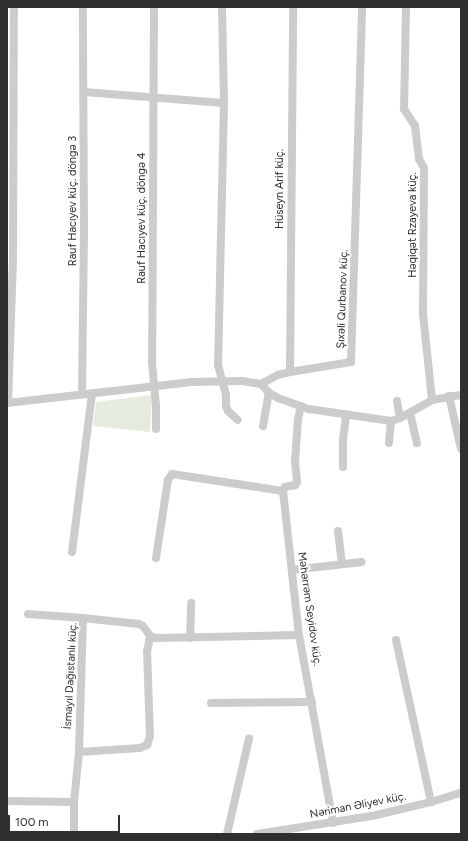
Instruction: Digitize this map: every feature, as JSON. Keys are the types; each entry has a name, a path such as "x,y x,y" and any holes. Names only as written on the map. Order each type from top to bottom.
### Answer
{"street":[{"path":"14,7 12,262 8,403 155,385 221,381 261,384 270,393 278,398 301,406 317,410 391,421 410,413 432,400 461,395"},
{"name":"Rauf Hacıyev küç. döngə 3","path":"82,394 84,231 83,7"},
{"name":"Rauf Hacıyev küç. döngə 4","path":"154,7 152,362 155,385 156,429"},
{"path":"222,7 224,103 218,364 221,381 226,394 228,410 238,420"},
{"name":"Hüseyn Arif küç.","path":"290,372 293,7"},
{"name":"Şıxəli Qurbanov küç.","path":"261,384 278,375 290,372 348,364 351,362 362,7"},
{"name":"Həqiqət Rzayeva küç.","path":"406,7 404,109 415,126 419,159 424,168 423,314 432,400"},
{"path":"84,92 224,103"},
{"path":"72,552 92,393"},
{"path":"263,426 270,393"},
{"path":"449,396 461,449"},
{"path":"397,401 400,418"},
{"path":"156,558 168,480 172,474 283,491 286,487 295,485 297,482 296,455 298,419 301,406"},
{"path":"410,413 417,442"},
{"path":"343,467 343,440 346,414"},
{"path":"389,443 391,421"},
{"name":"Məhərrəm Seyidov küç.","path":"283,491 299,635 333,823"},
{"path":"338,531 342,564"},
{"path":"292,570 362,562"},
{"path":"190,638 191,603"},
{"path":"28,614 83,618"},
{"name":"İsmayıl Dağıstanlı küç.","path":"74,834 74,802 79,752 83,618 139,624 146,629 150,636"},
{"path":"79,752 140,748 147,745 150,736 147,652 150,636 190,638 299,635"},
{"path":"396,640 431,802"},
{"path":"211,703 312,702"},
{"path":"227,834 249,739"},
{"name":"Nəriman Əliyev küç.","path":"257,834 372,816 431,802 461,793"},
{"path":"7,797 7,801 74,802"}],"green space":[{"path":"152,395 150,432 93,426 96,402"}]}
